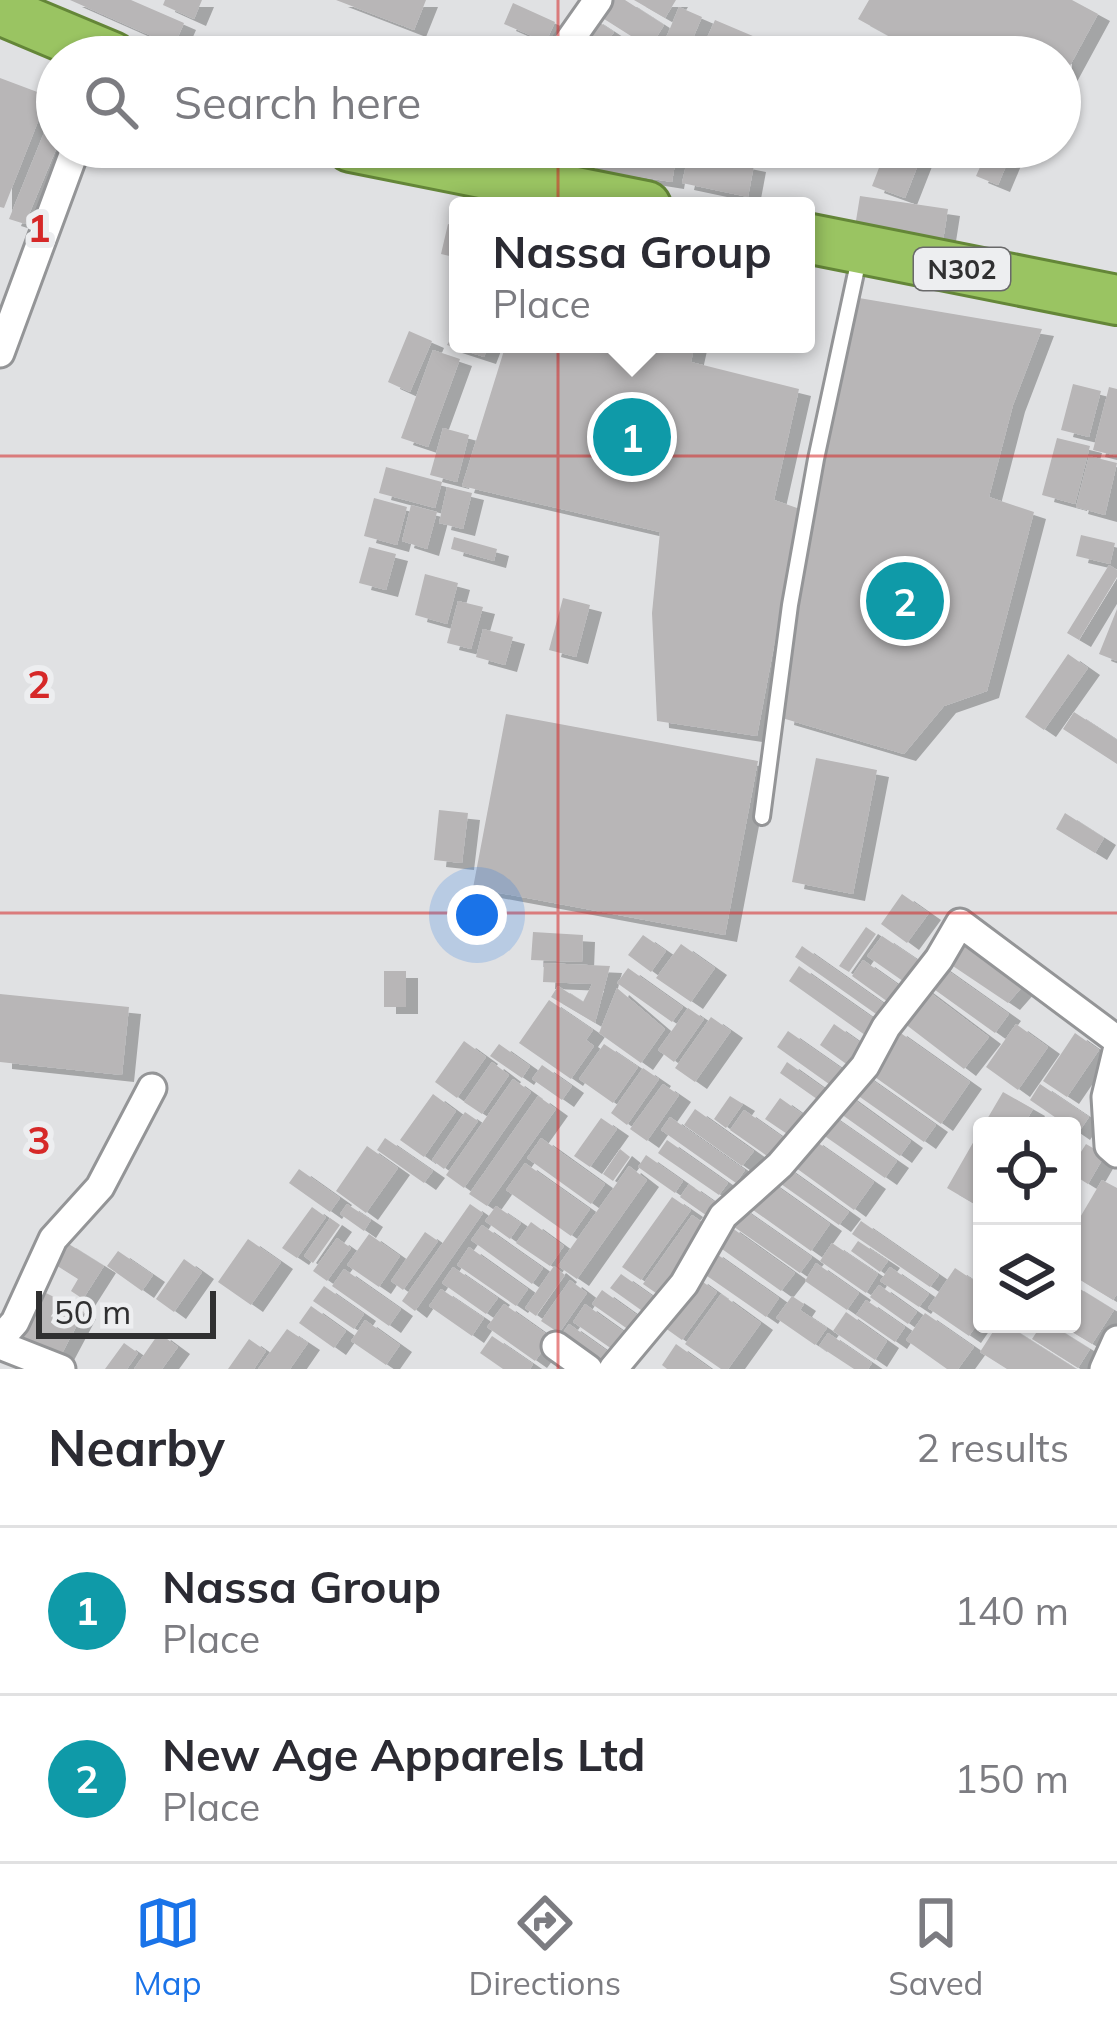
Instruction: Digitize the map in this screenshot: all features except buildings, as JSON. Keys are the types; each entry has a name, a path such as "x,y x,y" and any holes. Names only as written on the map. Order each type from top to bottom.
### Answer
{"highway":[{"path":"0,10 61,36"},
{"path":"523,168 617,197"},
{"name":"N302","path":"815,240 1113,294"}],"street":[{"path":"573,36 598,0"},
{"path":"0,352 68,168"},
{"path":"613,1369 684,1284 723,1216 780,1165 865,1066 886,1027 960,923 1117,1040"},
{"path":"1117,1051 1106,1097 1109,1146 1117,1153"},
{"path":"61,1369 0,1342 15,1322 53,1239 100,1187 152,1088"},
{"path":"1104,1369 1117,1340"},
{"path":"556,1346 588,1369"}],"lane":[{"path":"762,817 801,542 861,249"}],"place":[{"name":"Nassa Group","path":"632,437"},
{"name":"New Age Apparels Ltd","path":"905,601"}]}
